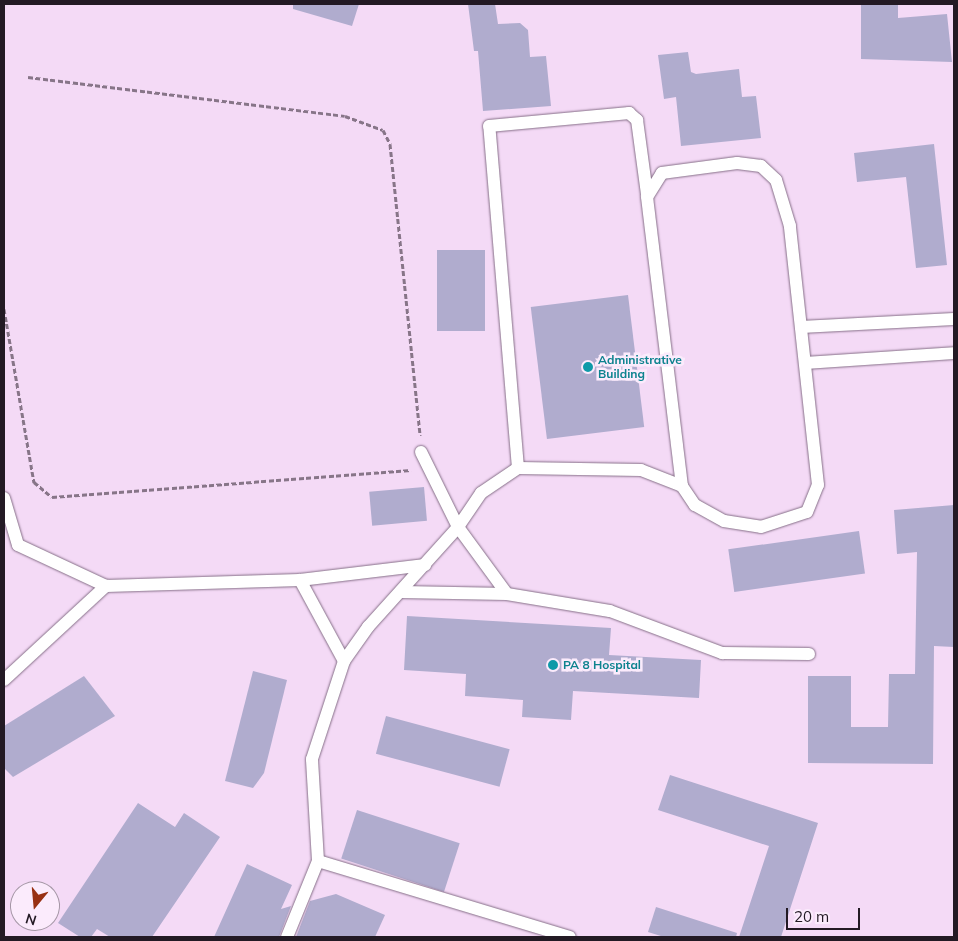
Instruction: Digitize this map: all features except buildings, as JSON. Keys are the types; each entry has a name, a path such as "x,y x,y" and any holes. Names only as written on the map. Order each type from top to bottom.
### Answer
{"lane":[{"path":"518,468 489,126 629,113 637,120 682,486 695,505 724,521 761,528 807,512 818,485 801,328 784,200 776,180 761,166 737,163 662,173 647,197"},
{"path":"801,328 954,319"},
{"path":"805,363 954,353"},
{"path":"421,452 458,527 507,594"},
{"path":"287,937 318,861 312,759 344,661 368,627 458,527 482,493 518,468 641,470 682,486"},
{"path":"4,498 18,545 106,586 300,580 425,565"},
{"path":"300,580 344,661"},
{"path":"4,680 106,586"},
{"path":"401,592 507,594 610,611 722,653 809,654"},
{"path":"318,861 570,937"}],"path":[{"path":"4,309 34,482 52,496 410,472 421,452 390,144 383,130 345,116 28,77"}],"place":[{"name":"Administrative Building","path":"588,367"},
{"name":"PA 8 Hospital","path":"553,665"}]}
